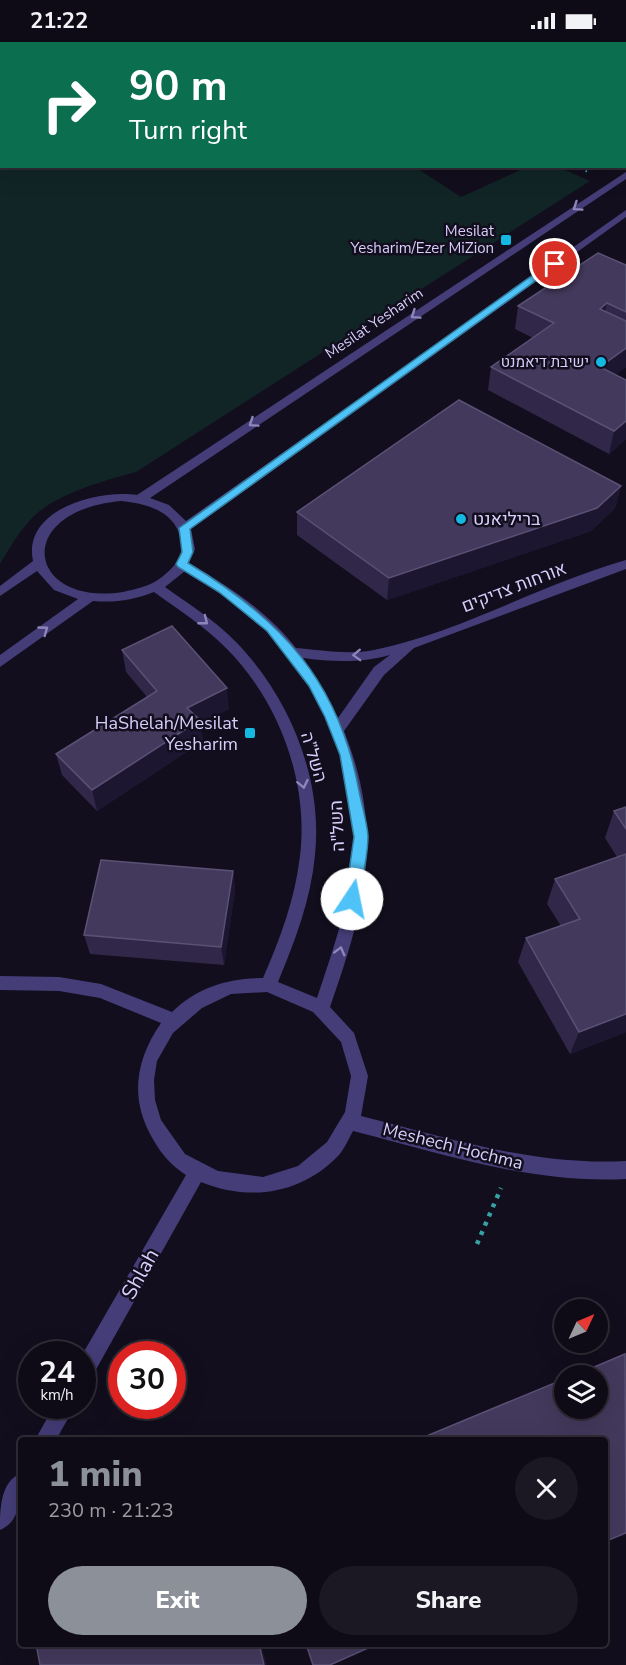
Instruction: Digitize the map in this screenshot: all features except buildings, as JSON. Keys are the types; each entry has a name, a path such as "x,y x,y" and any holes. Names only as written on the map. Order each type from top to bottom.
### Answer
{"street":[{"name":"Mesilat Yesharim","path":"140,499 626,175"},
{"path":"184,528 626,213"},
{"path":"101,499 140,499 167,509 184,528 187,552 182,564 171,577 156,588 134,596 111,599 89,598 56,585 45,575 39,563 37,549 42,535 51,523 65,512 101,499"},
{"path":"0,592 39,563"},
{"name":"השל\"ה","path":"182,564 249,609 271,628 291,652 314,683 337,731 351,773 361,837 356,883 340,952 322,1006"},
{"name":"אורחות צדיקים","path":"414,643 626,564"},
{"name":"השל”ה","path":"156,588 192,612 234,647 271,698 299,764 306,796 308,846 304,876 287,940 268,985"},
{"path":"0,662 89,598"},
{"path":"291,652 326,656 372,655 414,643"},
{"path":"337,731 379,671 414,643"},
{"path":"0,983 59,984 101,990 172,1020"},
{"path":"268,985 296,992 322,1006 344,1030 357,1059 360,1090 352,1122 332,1151 303,1173 268,1185 231,1184 197,1173 172,1154 155,1128 146,1100 147,1071 156,1043 172,1020 201,998 233,987 268,985"},
{"name":"Meshech Hochma","path":"352,1122 512,1163 590,1172 626,1170"},
{"name":"Shlah","path":"96,1350 197,1173"},
{"path":"47,1437 57,1419"},
{"path":"0,1520 18,1488"}],"path":[{"path":"477,1244 512,1163"}],"green space":[{"path":"0,168 417,168 461,197 525,168 560,168 590,181 136,472 84,488 46,506 26,525 0,564"}],"place":[{"name":"Mesilat Yesharim/Ezer MiZion","path":"506,240"},
{"name":"ישיבת דיאמנט","path":"601,362"},
{"name":"בריליאנט","path":"461,519"},
{"name":"HaShelah/Mesilat Yesharim","path":"250,733"}],"route":[{"path":"352,899 361,837 355,791 346,755 331,717 314,683 271,628 223,590 182,564 187,552 188,539 184,528 555,264"}]}
